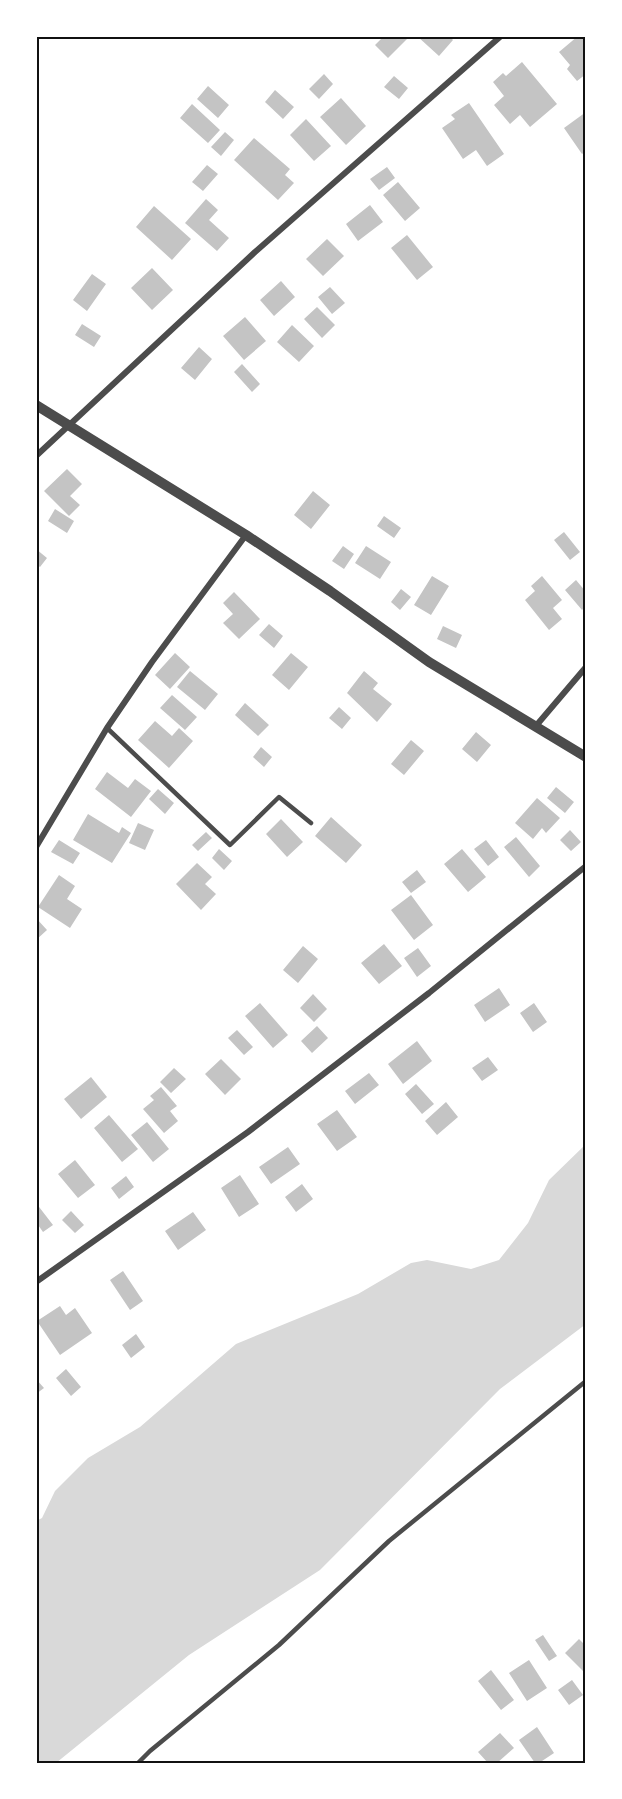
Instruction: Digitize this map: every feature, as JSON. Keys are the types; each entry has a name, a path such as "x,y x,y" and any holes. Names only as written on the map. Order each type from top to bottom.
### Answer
{"street":[{"path":"36,456 255,252 501,36"},
{"path":"36,405 246,535 330,591 429,662 586,757"},
{"path":"36,847 107,728 152,662 246,535"},
{"path":"535,727 586,667"},
{"path":"36,1282 257,1125 429,993 586,866"}],"lane":[{"path":"107,728 230,844 279,797 310,823"},
{"path":"138,1763 279,1645 389,1541 586,1381"}],"shaded area":[{"path":"586,1144 586,1324 500,1389 320,1570 189,1655 56,1763 36,1763 36,1521 42,1518 55,1491 88,1458 140,1427 236,1344 358,1294 411,1263 427,1260 471,1269 499,1260 528,1223 549,1180"}],"building":[{"path":"384,36 407,36 408,38 388,58 375,45"},
{"path":"417,36 449,36 453,40 439,56"},
{"path":"578,36 586,36 586,74 577,81 567,69 570,65 559,52"},
{"path":"522,62 557,104 530,127 520,115 510,124 494,105 504,96 493,82 503,73 506,76"},
{"path":"324,74 333,84 319,99 309,89"},
{"path":"394,76 408,88 399,99 384,87"},
{"path":"208,86 229,105 218,118 197,99"},
{"path":"275,90 294,107 283,119 265,102"},
{"path":"341,98 366,126 346,145 320,117"},
{"path":"469,103 504,154 487,166 476,150 463,159 442,128 455,119 451,115"},
{"path":"192,104 220,130 208,143 180,118"},
{"path":"586,112 586,151 582,154 564,128"},
{"path":"306,119 331,146 314,161 290,135"},
{"path":"225,132 234,140 221,156 211,147"},
{"path":"254,138 290,169 285,175 294,183 278,200 234,160"},
{"path":"207,165 218,174 203,191 192,182"},
{"path":"387,167 395,178 379,190 370,179"},
{"path":"398,182 420,208 405,221 383,195"},
{"path":"206,199 218,210 209,220 229,238 217,251 185,223"},
{"path":"370,205 383,222 358,241 346,224"},
{"path":"154,206 191,239 172,260 136,227"},
{"path":"407,235 433,267 417,280 391,248"},
{"path":"327,239 344,256 323,276 306,259"},
{"path":"152,268 173,290 152,310 131,288"},
{"path":"92,274 106,284 87,311 73,300"},
{"path":"281,281 295,297 274,316 260,300"},
{"path":"330,287 345,303 332,314 318,297"},
{"path":"317,307 335,325 322,338 304,319"},
{"path":"245,317 266,341 244,360 223,336"},
{"path":"82,324 101,336 94,347 75,335"},
{"path":"292,325 314,346 299,362 277,342"},
{"path":"199,347 212,359 195,380 181,368"},
{"path":"242,364 260,384 252,392 234,372"},
{"path":"67,469 82,484 70,496 80,505 69,516 44,491"},
{"path":"313,491 330,505 311,529 294,515"},
{"path":"55,509 74,521 67,533 48,521"},
{"path":"384,516 401,528 394,538 377,526"},
{"path":"564,532 580,552 570,560 554,540"},
{"path":"343,546 354,554 344,569 332,561"},
{"path":"366,546 391,562 380,579 355,563"},
{"path":"36,549 47,558 40,567 36,564"},
{"path":"432,576 449,586 431,615 414,605"},
{"path":"542,576 562,600 553,608 562,619 549,630 525,600 535,591 531,586"},
{"path":"576,580 586,592 586,606 582,610 565,590"},
{"path":"401,589 411,597 400,610 391,602"},
{"path":"234,592 260,619 239,639 223,623 233,614 223,603"},
{"path":"269,624 283,636 274,648 259,635"},
{"path":"443,626 462,635 456,648 437,639"},
{"path":"175,653 190,667 170,689 155,675"},
{"path":"291,653 308,667 289,690 272,675"},
{"path":"190,671 218,694 205,710 177,687"},
{"path":"364,671 378,683 373,689 392,704 377,722 347,693"},
{"path":"172,695 197,717 185,730 160,708"},
{"path":"245,703 269,725 258,736 235,715"},
{"path":"339,707 351,718 342,729 329,718"},
{"path":"155,721 172,736 179,728 193,741 169,768 138,740"},
{"path":"476,732 491,745 477,762 462,749"},
{"path":"411,740 424,751 404,775 391,764"},
{"path":"261,747 272,757 264,767 253,757"},
{"path":"107,772 128,788 135,779 151,791 131,817 95,789"},
{"path":"556,787 574,802 565,813 547,798"},
{"path":"158,789 174,803 165,814 149,799"},
{"path":"537,798 560,818 546,833 542,828 533,839 515,823"},
{"path":"88,814 119,833 122,827 131,833 112,863 73,840"},
{"path":"331,817 362,845 346,863 315,836"},
{"path":"281,819 303,842 287,857 266,834"},
{"path":"138,823 154,830 145,850 129,843"},
{"path":"570,830 581,842 571,851 560,840"},
{"path":"206,832 212,838 198,851 192,845"},
{"path":"516,837 540,866 529,877 504,847"},
{"path":"59,840 80,853 73,864 51,852"},
{"path":"486,840 499,857 488,866 474,849"},
{"path":"219,849 232,861 224,870 212,858"},
{"path":"462,849 486,877 468,892 444,864"},
{"path":"197,863 212,877 205,884 216,894 201,910 176,884"},
{"path":"417,870 426,882 411,893 402,882"},
{"path":"59,875 75,886 67,899 82,909 70,928 38,907"},
{"path":"411,895 433,925 414,940 391,910"},
{"path":"36,918 47,930 36,940"},
{"path":"384,944 402,966 379,984 361,963"},
{"path":"303,946 318,959 298,983 283,970"},
{"path":"418,948 431,966 417,977 404,958"},
{"path":"499,988 510,1005 485,1022 474,1005"},
{"path":"313,994 327,1009 314,1022 300,1008"},
{"path":"260,1003 288,1035 273,1048 245,1016"},
{"path":"534,1003 547,1022 533,1032 520,1013"},
{"path":"317,1026 328,1038 312,1053 301,1041"},
{"path":"237,1030 253,1047 244,1055 228,1038"},
{"path":"417,1041 432,1061 403,1084 388,1064"},
{"path":"488,1057 498,1070 482,1081 472,1068"},
{"path":"221,1059 241,1079 225,1095 205,1074"},
{"path":"174,1068 186,1079 171,1093 160,1082"},
{"path":"369,1073 379,1085 355,1104 345,1091"},
{"path":"91,1077 107,1097 81,1119 64,1099"},
{"path":"416,1084 434,1104 422,1114 405,1094"},
{"path":"161,1087 177,1106 170,1111 178,1121 164,1133 143,1109 154,1100 150,1096"},
{"path":"446,1102 458,1117 437,1135 425,1121"},
{"path":"337,1110 357,1137 337,1151 317,1124"},
{"path":"109,1115 138,1149 122,1162 94,1128"},
{"path":"147,1122 169,1149 153,1162 131,1135"},
{"path":"288,1147 300,1164 271,1184 259,1167"},
{"path":"75,1160 95,1185 78,1198 58,1174"},
{"path":"240,1175 259,1204 239,1217 221,1188"},
{"path":"126,1176 134,1187 119,1199 111,1188"},
{"path":"302,1184 313,1199 296,1212 285,1197"},
{"path":"36,1203 53,1225 43,1232 36,1222"},
{"path":"71,1211 84,1225 75,1233 62,1220"},
{"path":"193,1212 206,1230 178,1250 165,1231"},
{"path":"123,1271 143,1301 130,1310 110,1280"},
{"path":"60,1306 66,1315 75,1308 92,1333 60,1355 37,1321"},
{"path":"136,1334 145,1347 131,1358 122,1345"},
{"path":"66,1369 81,1387 71,1396 56,1378"},
{"path":"36,1379 44,1388 36,1394"},
{"path":"543,1635 557,1656 549,1661 535,1640"},
{"path":"579,1639 586,1646 586,1674 565,1653"},
{"path":"529,1660 547,1688 527,1701 509,1673"},
{"path":"491,1670 514,1700 501,1710 478,1681"},
{"path":"572,1680 583,1695 569,1705 558,1690"},
{"path":"537,1727 554,1753 539,1763 535,1763 519,1740"},
{"path":"500,1733 514,1748 497,1763 488,1763 478,1752"}]}
